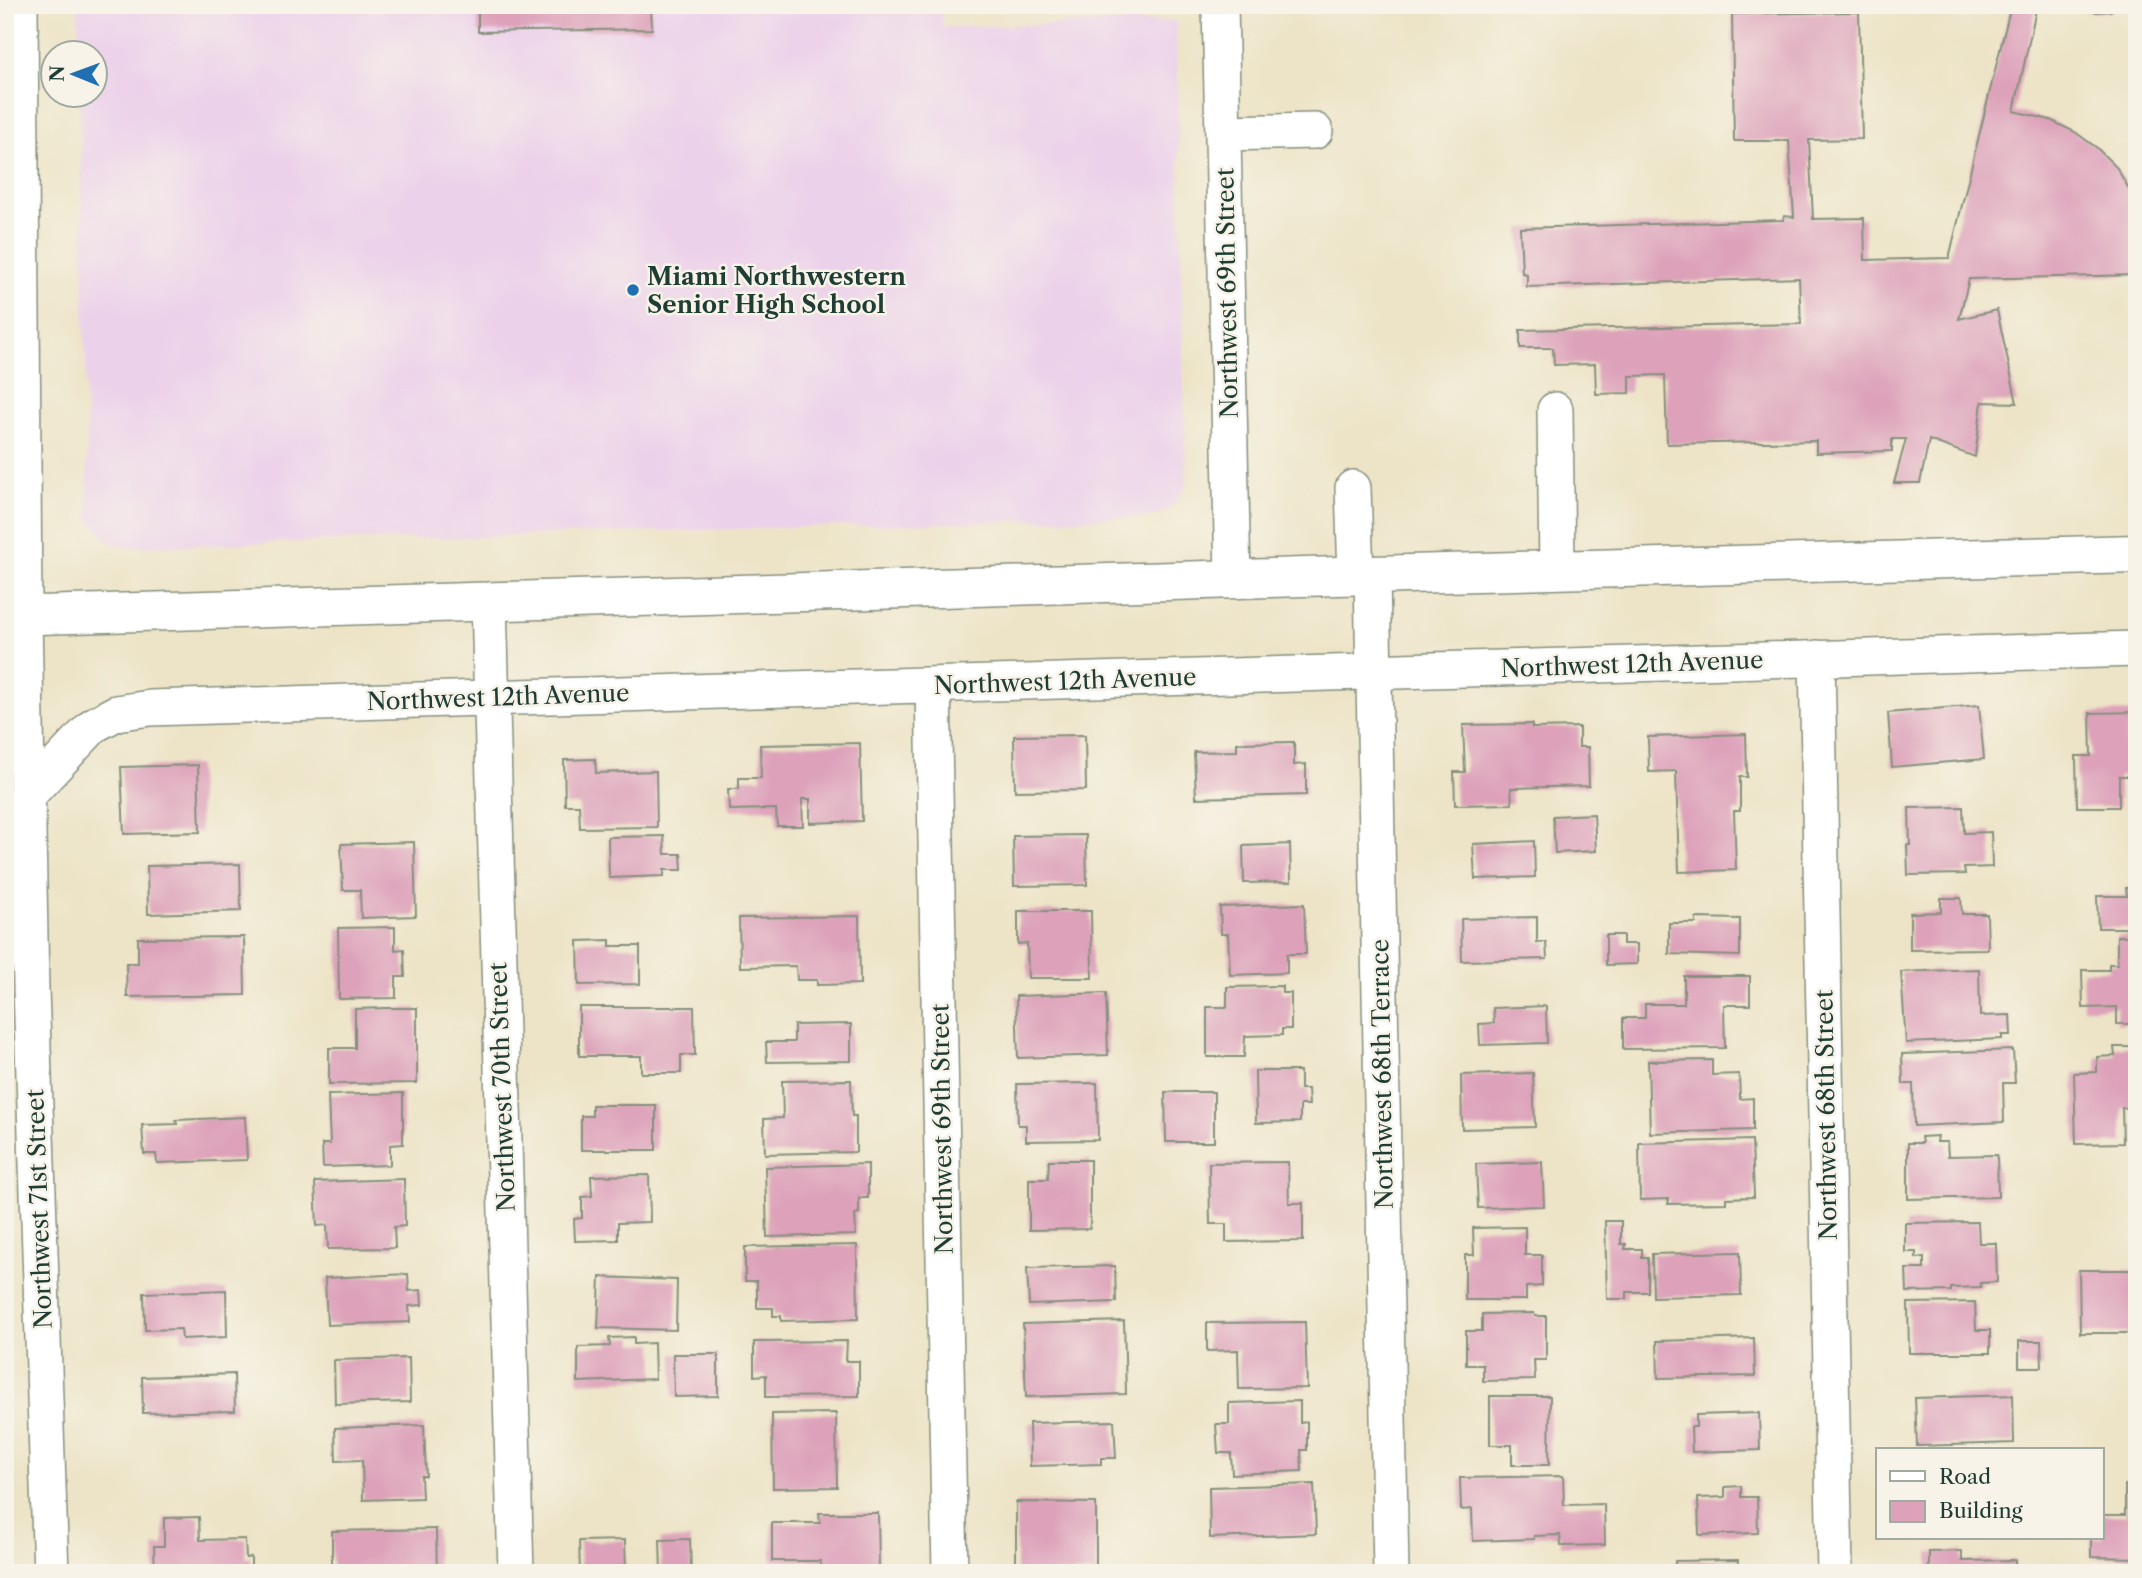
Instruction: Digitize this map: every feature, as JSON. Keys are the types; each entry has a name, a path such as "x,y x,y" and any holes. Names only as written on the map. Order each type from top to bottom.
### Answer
{"main road":[{"path":"15,616 2137,554"}],"street":[{"name":"Northwest 71st Street","path":"19,5 14,479 16,743 27,796 18,988 51,1573"},
{"name":"Northwest 69th Street","path":"1220,5 1233,580"},
{"path":"1224,133 1315,131"},
{"path":"1555,410 1557,571"},
{"name":"Northwest 68th Terrace","path":"1353,488 1375,672 1391,1573"},
{"name":"Northwest 70th Street","path":"489,601 516,1573"},
{"name":"Northwest 12th Avenue","path":"27,796 94,725 116,713 150,708 2137,649"},
{"name":"Northwest 68th Street","path":"1816,658 1835,1573"},
{"name":"Northwest 69th Street","path":"933,685 950,1573"}],"shaded area":[{"name":"Miami Northwestern Senior High School","path":"78,5 941,5 942,27 1176,21 1186,486 1172,507 1147,517 125,547 111,543 88,517 80,108 108,108 108,38 79,38"}],"building":[{"path":"478,5 651,5 652,29 478,32"},
{"path":"2011,5 2037,5 2014,111 2050,120 2075,132 2097,148 2117,168 2137,203 2137,275 1969,279 1959,319 1997,310 2017,403 1982,402 1975,457 1929,440 1920,483 1894,483 1906,439 1892,439 1892,451 1816,453 1816,441 1667,444 1665,375 1630,376 1630,393 1596,394 1595,364 1554,365 1553,348 1520,348 1520,330 1801,324 1799,278 1527,287 1527,274 1522,273 1520,228 1783,220 1784,216 1794,217 1789,141 1734,141 1732,14 1859,12 1862,139 1809,140 1813,219 1864,218 1865,260 1949,258"},
{"path":"2069,5 2122,5 2110,11 2094,12"},
{"path":"1979,705 1984,759 1892,767 1888,713"},
{"path":"2137,712 2137,776 2119,776 2119,807 2077,807 2076,756 2091,756 2090,713"},
{"path":"1532,724 1532,728 1579,727 1579,747 1588,747 1589,786 1511,788 1512,804 1455,805 1454,772 1465,772 1463,725"},
{"path":"1746,734 1747,777 1740,777 1740,811 1734,811 1736,870 1679,872 1676,771 1649,772 1648,737"},
{"path":"1085,735 1086,790 1015,791 1014,736"},
{"path":"1294,742 1294,765 1306,764 1306,795 1196,798 1194,752 1237,751 1237,743"},
{"path":"860,743 862,821 810,823 810,799 802,799 803,826 777,826 776,809 729,810 728,789 739,789 739,778 761,778 760,745"},
{"path":"595,759 596,773 656,771 657,827 580,828 579,805 565,805 564,760"},
{"path":"198,765 200,832 124,834 121,767"},
{"path":"1963,807 1964,833 1991,832 1992,867 1964,868 1965,874 1908,875 1909,808"},
{"path":"1594,814 1596,851 1555,853 1553,816"},
{"path":"1086,835 1087,885 1014,886 1013,836"},
{"path":"664,836 665,854 681,854 682,870 664,870 664,876 609,878 608,837"},
{"path":"1534,841 1535,877 1475,879 1473,844"},
{"path":"414,842 416,916 361,918 360,890 343,890 341,844"},
{"path":"1290,844 1291,882 1244,883 1243,846"},
{"path":"240,864 241,911 148,914 147,866"},
{"path":"2126,888 2137,888 2137,1024 2117,1024 2117,1007 2083,1008 2082,970 2109,970 2109,964 2117,964 2117,936 2128,936 2128,928 2098,928 2097,896 2127,896"},
{"path":"1941,898 1961,898 1962,914 1987,914 1988,949 1910,950 1910,913 1941,912"},
{"path":"1304,904 1306,954 1287,954 1287,973 1230,975 1228,934 1221,934 1220,907"},
{"path":"1018,911 1091,911 1092,978 1028,978 1027,943 1018,944"},
{"path":"859,916 860,984 817,985 817,980 797,980 796,966 740,967 739,918"},
{"path":"1537,917 1537,942 1546,942 1547,959 1462,961 1461,919"},
{"path":"1696,918 1740,919 1740,956 1669,954 1669,923 1696,923"},
{"path":"395,927 395,950 404,949 405,977 396,977 396,998 339,999 338,928"},
{"path":"1606,935 1623,935 1623,944 1637,944 1637,964 1606,965"},
{"path":"244,937 245,995 127,997 126,963 138,963 138,938"},
{"path":"610,940 610,946 640,946 640,984 579,985 578,941"},
{"path":"1979,969 1980,1016 2010,1015 2011,1035 2002,1035 2002,1039 1906,1043 1901,972"},
{"path":"1684,976 1750,976 1750,1005 1724,1005 1725,1048 1623,1049 1623,1018 1645,1018 1645,1004 1684,1004"},
{"path":"1282,986 1282,993 1291,993 1291,1029 1282,1029 1282,1035 1245,1036 1244,1057 1207,1057 1207,1007 1227,1007 1227,987"},
{"path":"1106,993 1108,1055 1018,1058 1016,996"},
{"path":"1546,1006 1547,1043 1480,1045 1479,1024 1494,1023 1493,1008"},
{"path":"579,1007 694,1007 695,1055 681,1055 681,1073 641,1073 641,1056 579,1056"},
{"path":"417,1008 417,1083 329,1084 329,1048 355,1048 355,1009"},
{"path":"851,1024 851,1061 767,1062 766,1042 794,1042 794,1025"},
{"path":"2114,1047 2137,1047 2137,1108 2122,1108 2123,1143 2076,1144 2074,1073 2097,1072 2097,1057 2115,1056"},
{"path":"2013,1050 2015,1083 2003,1083 2004,1122 1914,1126 1913,1084 1903,1084 1902,1054"},
{"path":"1712,1060 1712,1075 1739,1074 1740,1099 1753,1098 1753,1130 1650,1133 1648,1061"},
{"path":"1255,1071 1300,1071 1300,1089 1308,1089 1309,1105 1300,1105 1300,1122 1256,1123"},
{"path":"1533,1073 1535,1127 1462,1129 1461,1075"},
{"path":"851,1080 852,1116 856,1116 856,1152 765,1154 764,1119 783,1118 782,1081"},
{"path":"1097,1083 1098,1140 1026,1141 1026,1125 1018,1125 1017,1084"},
{"path":"1165,1092 1214,1092 1214,1142 1166,1142"},
{"path":"403,1093 403,1144 390,1145 390,1165 323,1167 322,1144 330,1144 328,1095"},
{"path":"592,1105 656,1105 656,1150 581,1150 581,1116 592,1116"},
{"path":"245,1117 247,1160 157,1163 156,1154 144,1154 142,1125 177,1124 176,1120"},
{"path":"1937,1136 1936,1142 1947,1142 1948,1156 1997,1155 1998,1197 1908,1199 1908,1143 1922,1143 1921,1137"},
{"path":"1752,1140 1754,1197 1726,1198 1726,1203 1668,1204 1669,1199 1640,1200 1639,1143"},
{"path":"1049,1160 1090,1160 1090,1229 1029,1230 1029,1179 1048,1179"},
{"path":"1288,1162 1289,1203 1303,1203 1303,1241 1226,1242 1226,1224 1210,1224 1209,1163"},
{"path":"1542,1162 1544,1206 1478,1208 1476,1164"},
{"path":"868,1164 868,1198 859,1198 859,1213 855,1214 856,1235 767,1237 765,1167"},
{"path":"649,1175 650,1222 618,1223 618,1240 575,1241 574,1219 582,1218 582,1197 592,1196 591,1176"},
{"path":"404,1179 405,1226 394,1227 395,1248 328,1249 327,1225 317,1226 315,1182"},
{"path":"1605,1221 1621,1221 1621,1244 1626,1244 1625,1249 1642,1249 1642,1258 1648,1258 1648,1292 1627,1292 1627,1299 1607,1299"},
{"path":"1978,1222 1979,1243 1996,1243 1997,1282 1980,1283 1981,1287 1951,1288 1951,1291 1907,1292 1906,1269 1924,1269 1924,1257 1916,1258 1916,1252 1905,1252 1905,1223"},
{"path":"1525,1227 1525,1255 1542,1255 1542,1286 1526,1287 1526,1300 1465,1300 1465,1255 1474,1255 1473,1228"},
{"path":"857,1245 858,1319 781,1321 781,1316 773,1316 773,1308 757,1308 757,1281 745,1281 745,1247"},
{"path":"1740,1252 1741,1295 1653,1297 1652,1254"},
{"path":"1115,1266 1116,1302 1029,1305 1027,1268"},
{"path":"2079,1270 2137,1270 2137,1333 2080,1333"},
{"path":"408,1274 409,1291 421,1290 422,1305 409,1306 410,1322 327,1325 325,1278"},
{"path":"600,1277 677,1280 676,1330 598,1328"},
{"path":"226,1290 227,1337 182,1339 181,1329 145,1330 144,1293"},
{"path":"1975,1302 1976,1330 1990,1330 1990,1353 1909,1353 1908,1303"},
{"path":"1534,1313 1535,1316 1546,1316 1546,1360 1534,1360 1535,1380 1483,1381 1483,1365 1466,1365 1466,1331 1482,1331 1482,1314"},
{"path":"1124,1321 1126,1394 1026,1397 1023,1324"},
{"path":"1305,1322 1307,1388 1239,1389 1238,1350 1207,1351 1207,1323"},
{"path":"634,1337 634,1344 654,1343 655,1379 578,1382 578,1347 610,1346 609,1338"},
{"path":"1754,1338 1755,1376 1658,1378 1657,1341"},
{"path":"847,1341 846,1361 859,1361 859,1396 766,1397 766,1375 754,1376 754,1342"},
{"path":"2019,1341 2041,1341 2042,1367 2019,1367"},
{"path":"673,1354 718,1354 718,1396 674,1397"},
{"path":"409,1358 410,1402 335,1404 334,1360"},
{"path":"234,1374 235,1411 143,1413 142,1377"},
{"path":"2013,1395 2014,1443 1917,1446 1915,1398"},
{"path":"1490,1396 1550,1396 1549,1465 1512,1465 1512,1445 1490,1445"},
{"path":"1300,1401 1300,1423 1307,1422 1307,1450 1301,1450 1302,1471 1232,1474 1231,1453 1218,1453 1216,1424 1229,1424 1229,1403"},
{"path":"836,1413 837,1487 773,1488 772,1414"},
{"path":"1759,1413 1760,1450 1692,1452 1691,1427 1696,1427 1696,1415"},
{"path":"1114,1421 1116,1458 1101,1458 1101,1464 1030,1466 1029,1423"},
{"path":"424,1425 426,1476 421,1476 422,1498 363,1500 362,1460 336,1461 335,1428"},
{"path":"1563,1476 1564,1505 1604,1504 1605,1545 1561,1546 1560,1535 1534,1536 1534,1539 1473,1541 1472,1509 1461,1510 1460,1478"},
{"path":"1314,1484 1316,1534 1210,1538 1209,1487"},
{"path":"2125,1485 2137,1486 2137,1558 2091,1557 2091,1540 2104,1540 2104,1515 2125,1515"},
{"path":"1741,1486 1741,1497 1757,1497 1758,1533 1699,1535 1698,1498 1725,1497 1725,1487"},
{"path":"1016,1502 1096,1503 1096,1573 1016,1573"},
{"path":"819,1513 878,1513 879,1568 820,1568 820,1561 772,1561 772,1523 820,1523"},
{"path":"199,1517 200,1540 245,1539 246,1558 251,1557 251,1571 155,1573 154,1546 164,1546 164,1518"},
{"path":"436,1529 437,1573 332,1573 332,1531"},
{"path":"690,1539 691,1573 661,1573 660,1540"},
{"path":"625,1540 626,1573 580,1573 579,1541"},
{"path":"1962,1551 1962,1561 2015,1560 2015,1573 1914,1573 1914,1569 1929,1569 1929,1552"},
{"path":"1738,1560 1738,1573 1676,1573 1675,1561"}],"place":[{"name":"Miami Northwestern Senior High School","path":"633,290"}]}
